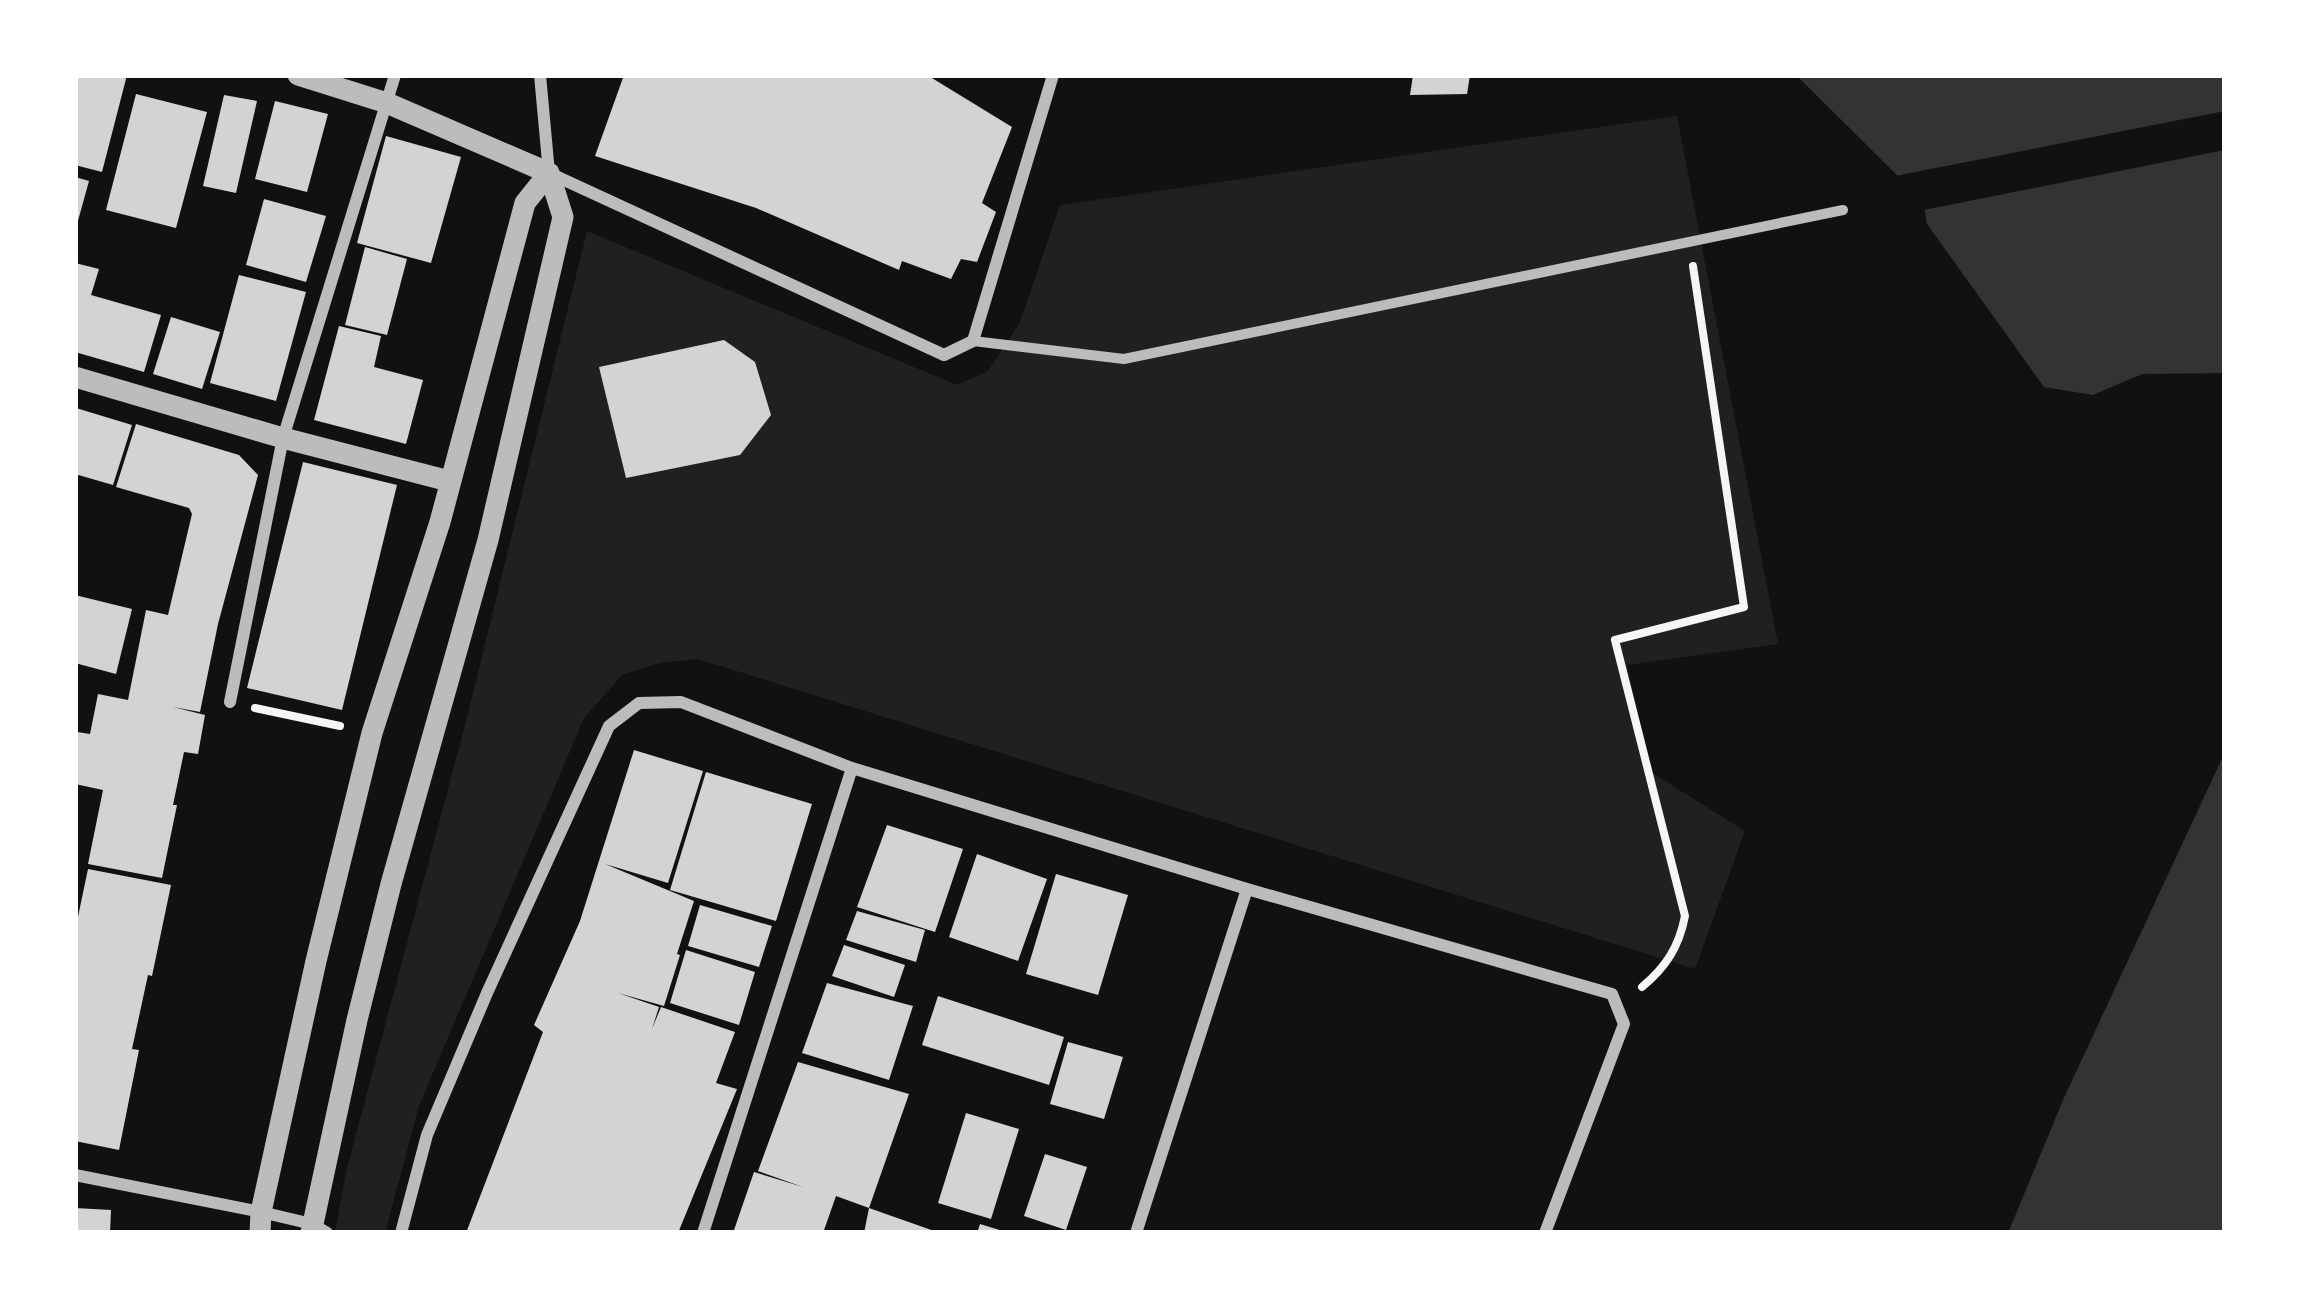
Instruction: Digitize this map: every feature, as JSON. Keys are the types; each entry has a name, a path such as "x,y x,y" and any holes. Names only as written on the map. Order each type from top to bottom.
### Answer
{"street":[{"path":"298,75 387,103 944,355 973,341 1124,359 1843,210"},
{"path":"230,702 283,438 395,75"},
{"path":"75,1175 261,1222 316,1230 363,998 488,540 563,217 548,173 540,75"},
{"path":"973,341 1054,75"},
{"path":"261,1222 316,961 372,733 440,522 525,203 548,173"},
{"path":"75,377 449,481"},
{"path":"400,1233 427,1135 609,726 639,704 681,702 852,768 1612,994 1624,1024 1545,1233"},
{"path":"703,1233 852,768"},
{"path":"1136,1233 1247,889"}],"path":[{"path":"1617,1006 1662,971 1680,939 1685,916 1615,640 1744,607 1689,242"},
{"path":"230,702 372,733"}],"shaded area":[{"path":"1796,75 2225,75 2225,373 2142,374 2093,395 2044,387 1927,224 1924,205"},
{"path":"1677,116 1778,644 1627,665 1651,772 1745,831 1695,969 698,659 659,663 622,675 584,718 419,1106 385,1233 335,1233 346,1172 464,729 587,231 957,385 988,371 1020,322 1060,205"},
{"path":"2225,752 2225,1233 2008,1233 2063,1100"}],"pier":[{"path":"2225,111 2225,150 1919,211 1890,177"}],"building":[{"path":"75,75 127,75 102,172 75,165"},
{"path":"624,75 927,75 1012,127 982,203 996,212 977,262 961,259 951,279 902,261 899,270 756,208 595,156"},
{"path":"1413,75 1470,75 1467,94 1410,95"},
{"path":"136,94 207,112 176,228 106,210"},
{"path":"224,95 257,101 236,193 203,186"},
{"path":"275,101 328,114 307,192 255,179"},
{"path":"386,136 461,157 431,263 357,243"},
{"path":"75,177 89,181 76,228 75,228"},
{"path":"264,199 326,216 306,282 246,265"},
{"path":"365,247 407,259 387,335 345,325"},
{"path":"75,263 99,269 91,295 161,315 144,372 75,352"},
{"path":"239,275 306,292 276,401 210,383"},
{"path":"171,317 220,332 202,389 153,374"},
{"path":"339,326 381,336 374,367 423,380 406,444 314,420"},
{"path":"724,340 755,362 771,415 740,455 626,478 599,367"},
{"path":"76,408 132,425 113,485 75,474"},
{"path":"136,424 239,455 258,475 200,712 173,707 205,715 198,754 184,752 162,878 88,864 103,790 75,784 77,732 90,734 98,694 128,700 146,610 168,615 192,514 189,508 116,487"},
{"path":"303,462 397,485 342,710 247,688"},
{"path":"75,595 132,609 116,674 75,663"},
{"path":"634,750 703,771 668,883 605,864 694,901 664,1006 618,993 659,1007 652,1029 661,1007 735,1032 716,1083 737,1089 678,1233 466,1233 543,1032 534,1025 580,921"},
{"path":"706,772 812,804 776,921 670,890"},
{"path":"887,825 963,849 935,932 857,907"},
{"path":"977,854 1047,879 1018,961 949,937"},
{"path":"88,869 171,885 132,1049 139,1050 119,1150 75,1141 75,931"},
{"path":"1056,874 1128,895 1098,995 1026,974"},
{"path":"700,905 772,926 759,967 688,946"},
{"path":"857,911 925,930 916,962 846,940"},
{"path":"844,945 905,965 894,997 832,976"},
{"path":"686,950 755,972 739,1025 670,1003"},
{"path":"827,983 913,1006 889,1080 802,1053"},
{"path":"938,996 1064,1037 1049,1085 922,1045"},
{"path":"1068,1042 1123,1057 1104,1119 1050,1104"},
{"path":"798,1062 909,1094 869,1208 836,1196 823,1233 733,1233 754,1172 803,1187 758,1171"},
{"path":"966,1113 1019,1129 991,1219 938,1203"},
{"path":"1045,1154 1087,1167 1066,1230 1024,1216"},
{"path":"75,1208 111,1210 110,1233 75,1233"},
{"path":"869,1208 937,1232 937,1233 864,1233"},
{"path":"980,1224 1006,1232 1006,1233 977,1233"}]}
